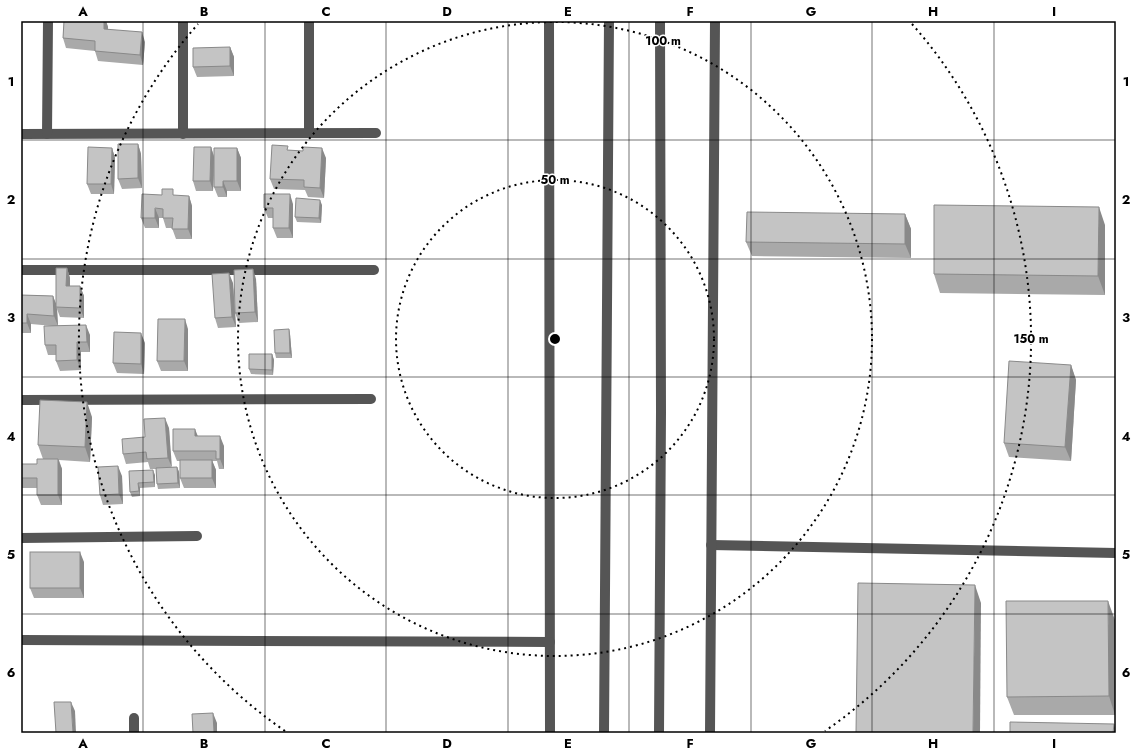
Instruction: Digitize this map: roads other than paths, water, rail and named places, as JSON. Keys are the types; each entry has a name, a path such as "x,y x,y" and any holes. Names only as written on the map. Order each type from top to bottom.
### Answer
{"street":[{"path":"47,134 48,21"},
{"path":"183,21 183,134"},
{"path":"309,21 309,133"},
{"path":"549,21 550,733"},
{"path":"604,733 609,21"},
{"path":"659,733 661,420 660,21"},
{"path":"710,733 715,21"},
{"path":"21,134 376,133"},
{"path":"21,270 374,270"},
{"path":"21,400 371,399"},
{"path":"21,538 197,536"},
{"path":"711,545 1116,553"},
{"path":"21,640 550,642"},
{"path":"134,718 134,733"}]}
